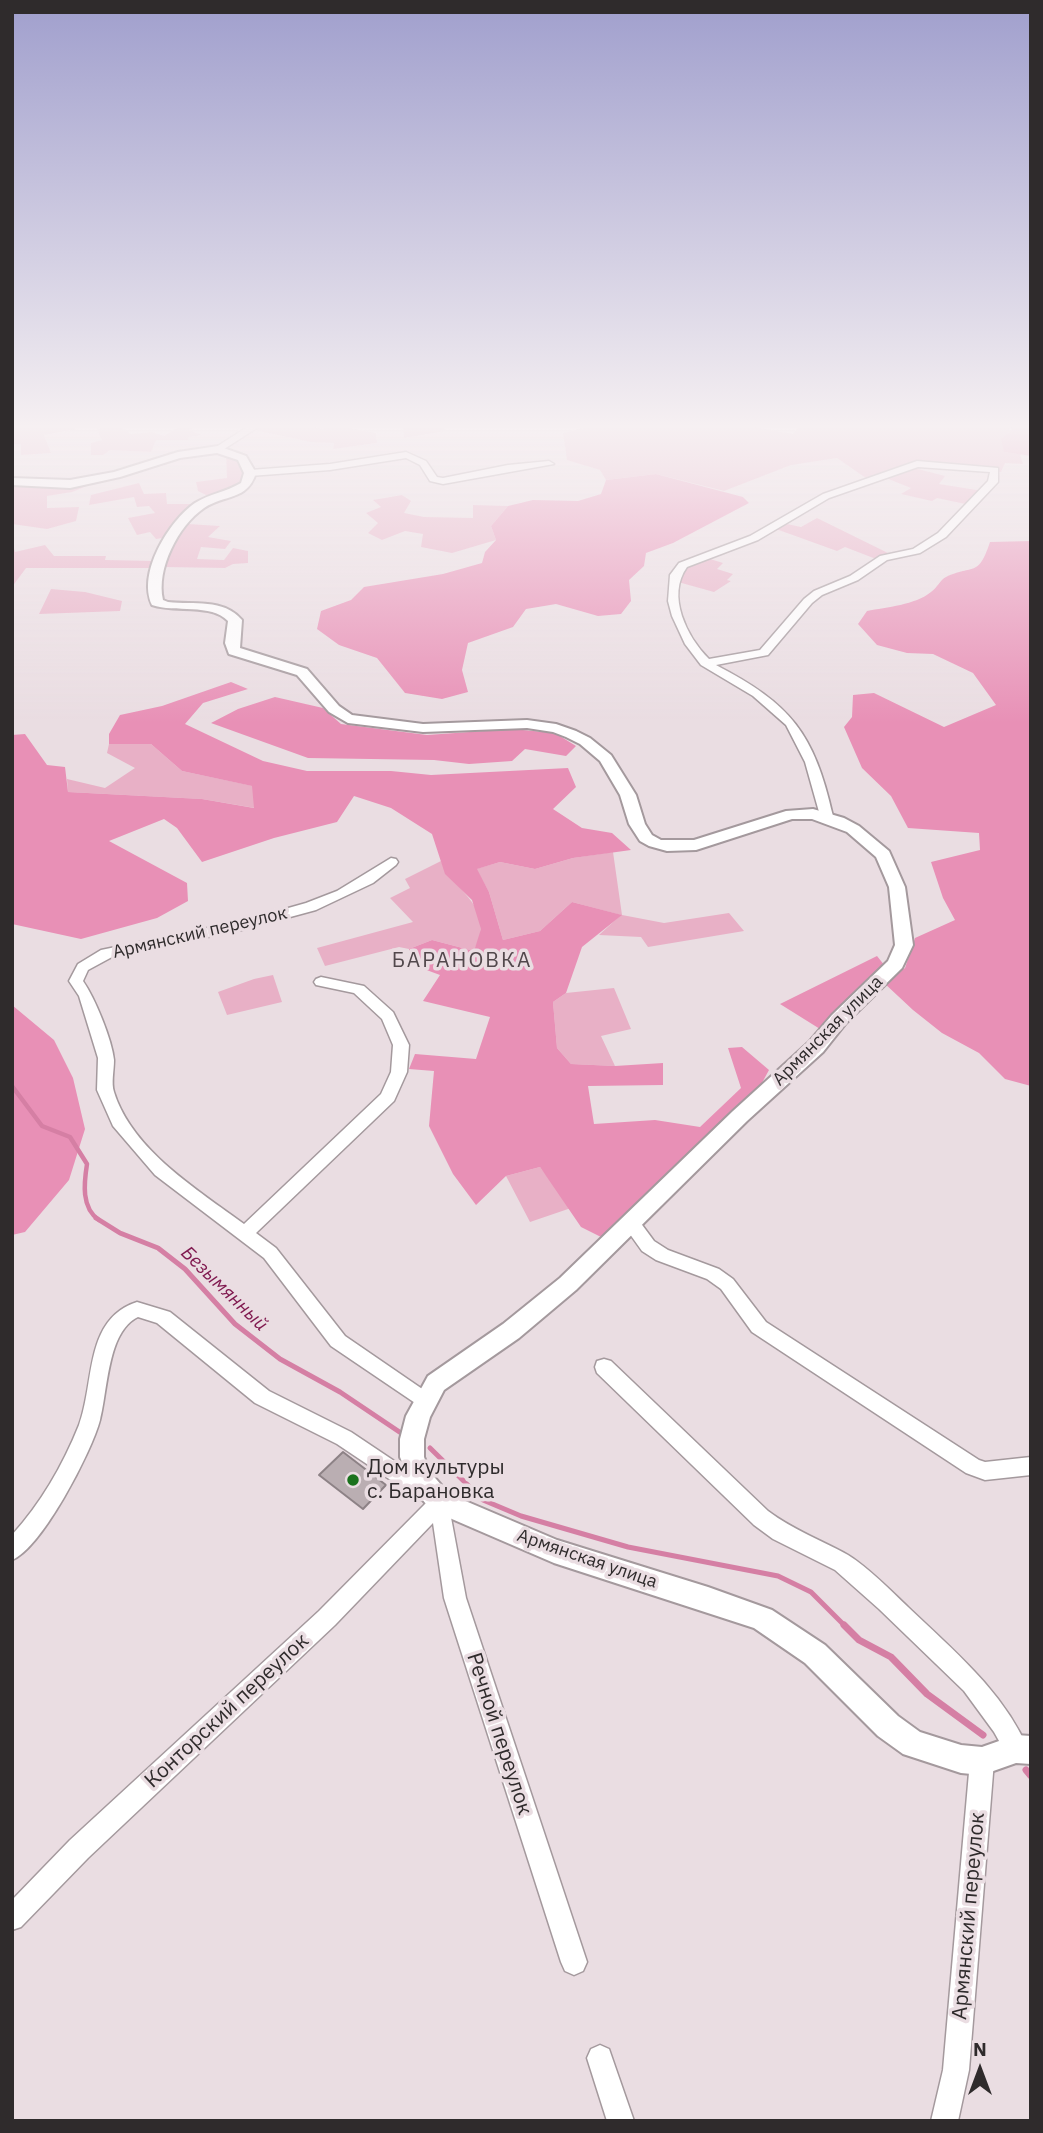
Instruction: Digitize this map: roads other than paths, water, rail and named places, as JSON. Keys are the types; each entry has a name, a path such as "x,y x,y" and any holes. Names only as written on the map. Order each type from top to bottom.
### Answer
{"street":[{"name":"Армянская улица","path":"182,524 163,551 155,594 157,602 169,607 222,610 233,616 234,651 302,672 334,709 348,719 424,728 527,724 556,728 585,741 606,758 628,795 637,824 646,838 655,844 676,847 696,845 792,814 826,816 853,829 871,843 891,869 897,887 904,945 896,964 839,1019 816,1047 568,1284 511,1331 436,1383 425,1401 412,1439 412,1457 421,1479 440,1502 554,1551 763,1619 815,1654 888,1726 914,1744 972,1760"},
{"path":"779,524 754,538 683,565 675,572 671,586 678,621 705,663 757,692 796,731 820,784 826,816"},
{"path":"705,663 764,653 800,609 818,593 854,578 884,558 916,551 942,535 953,524"},
{"name":"Армянский переулок","path":"391,862 377,876 327,900 286,914 110,952 82,967 76,981 86,996 106,1058 105,1090 119,1122 161,1171 270,1253 338,1341 425,1401"},
{"path":"245,1233 388,1097 399,1072 401,1045 388,1016 359,989 321,982"},
{"path":"631,1223 648,1246 662,1255 713,1274 727,1283 759,1327 974,1467 985,1471 1031,1466"},
{"path":"12,1550 39,1520 74,1460 90,1422 104,1348 114,1326 127,1313 137,1309 163,1317 262,1397 344,1438 440,1502"},
{"path":"604,1367 761,1518 780,1532 842,1563 972,1683 1023,1750 972,1760"},
{"name":"Конторский переулок","path":"12,1918 79,1849 327,1618 440,1502"},
{"name":"Речной переулок","path":"440,1502 455,1598 574,1962"},
{"name":"Армянский переулок","path":"944,2121 956,2070 972,1760"},
{"path":"600,2057 621,2121"}],"waterway":[{"name":"Безымянный","path":"12,1086 42,1126 70,1137 87,1164 87,1202 89,1209 98,1220"},
{"name":"Безымянный","path":"98,1220 120,1233 158,1248 185,1269 235,1324 280,1359 340,1392 401,1433"},
{"path":"430,1448 483,1500 521,1516 628,1547 778,1576 811,1592 859,1640 891,1657 927,1694 983,1735"},
{"path":"1026,1770 1031,1776"}],"place":[{"name":"Дом культуры с. Барановка","path":"353,1480"}],"district":[{"name":"БАРАНОВКА","path":"462,961"}]}
